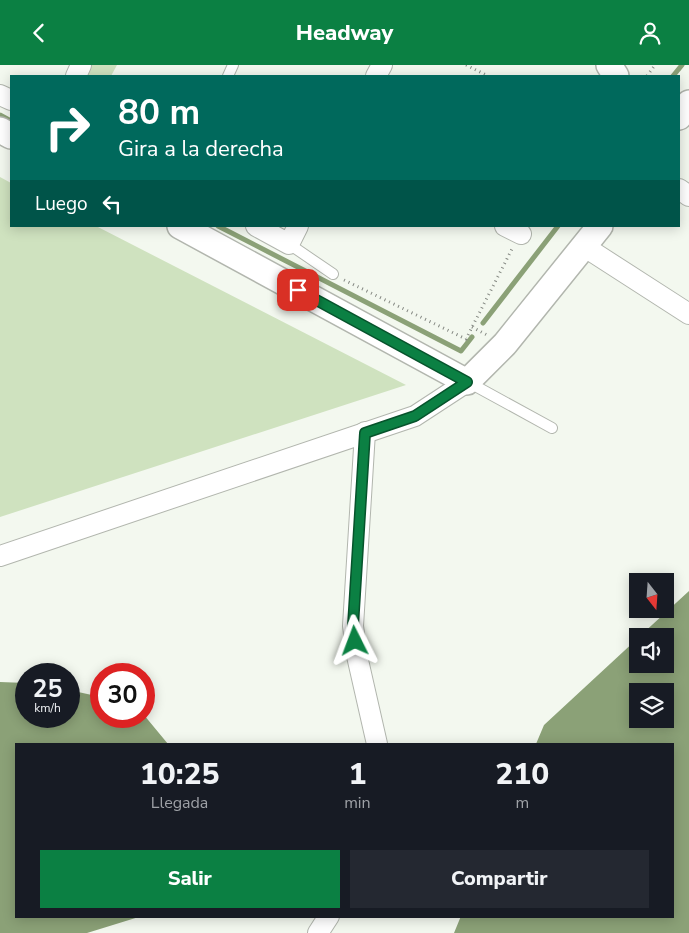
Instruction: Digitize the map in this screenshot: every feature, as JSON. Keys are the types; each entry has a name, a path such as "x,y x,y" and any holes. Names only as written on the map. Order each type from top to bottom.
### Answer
{"street":[{"path":"680,116 689,103"},
{"path":"182,227 467,382"},
{"path":"260,227 294,235"},
{"path":"0,556 415,416 467,382 505,344 599,227"},
{"path":"585,247 689,314"},
{"path":"365,433 353,626 377,743"},
{"path":"318,933 327,918"}],"lane":[{"path":"294,235 333,274"},
{"path":"467,382 552,428"}],"path":[{"path":"466,65 486,75"},
{"path":"333,274 466,339 513,230"}],"shaded area":[{"path":"83,65 117,65 112,75 78,75"},
{"path":"0,177 10,182 10,227 98,227 406,385 0,517"},
{"path":"689,591 689,933 454,933 460,918 674,918 674,743 536,743 544,725 629,646 629,673 674,673 674,628 649,628 660,618 674,618 674,605"},
{"path":"0,682 15,683 15,728 80,728 80,692 90,695 90,728 155,728 167,743 15,743 15,918 136,918 87,933 0,933"}],"waterway":[{"path":"674,75 682,65"},
{"path":"0,115 10,120"},
{"path":"220,227 461,351 472,337"},
{"path":"483,323 557,227"}],"route":[{"path":"298,290 467,382 415,416 365,433 353,626 355,641"}]}
